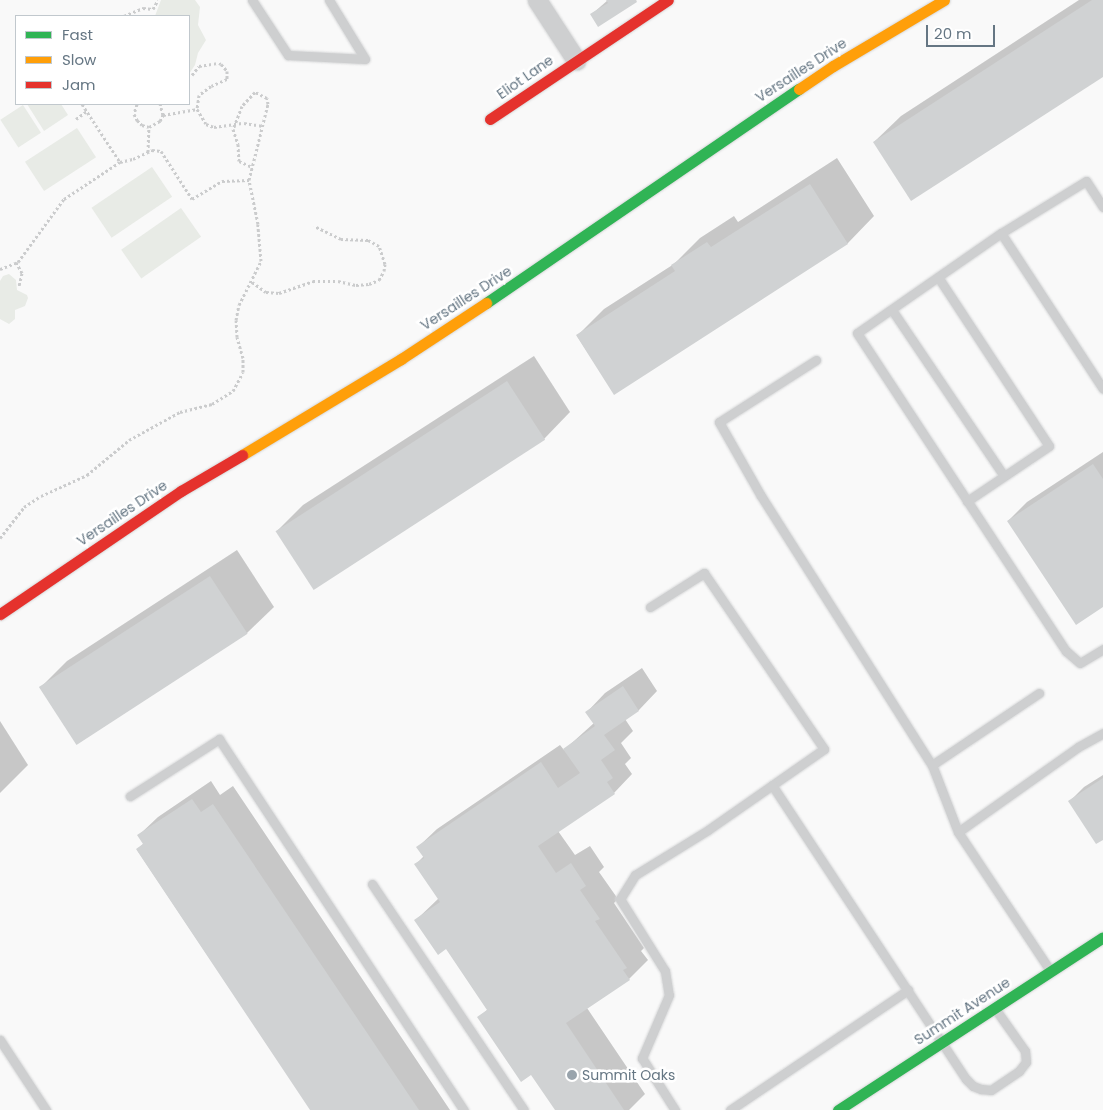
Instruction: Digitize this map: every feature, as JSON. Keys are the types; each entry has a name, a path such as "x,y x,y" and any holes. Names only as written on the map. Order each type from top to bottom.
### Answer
{"street":[{"path":"537,0 576,60"},
{"name":"Eliot Lane","path":"490,119 668,0"},
{"name":"Versailles Drive","path":"0,614 181,491 401,358 528,275 833,66 944,0"},
{"name":"Summit Avenue","path":"838,1110 1103,937"}],"lane":[{"path":"252,0 288,55 365,59 329,0"},
{"path":"1103,207 1086,181 1001,234 857,333 1066,651 1080,663 1103,649"},
{"path":"1001,234 1103,390"},
{"path":"938,277 1049,446 967,500"},
{"path":"892,310 1004,476"},
{"path":"816,360 719,422 760,496 932,765 958,832 1051,971"},
{"path":"650,607 704,573 824,749 635,875 620,899 665,971 670,995 642,1058 675,1110"},
{"path":"932,765 1039,693"},
{"path":"958,832 1078,747 1103,733"},
{"path":"130,796 219,740 464,1110"},
{"path":"772,785 966,1080 973,1086 991,1090 1018,1071 1026,1062 1027,1057 1025,1051 994,1008"},
{"path":"372,884 524,1110"},
{"path":"730,1110 908,990"},
{"path":"0,1040 46,1110"}],"path":[{"path":"126,15 143,8 153,9 158,0"},
{"path":"192,75 199,66 219,63 227,71 227,79 211,86 199,96 197,108 206,124 214,127 234,126 244,123 263,126"},
{"path":"0,538 24,507 41,496 87,475 129,440 180,412 212,404 233,391 243,372 243,358 237,337 236,320 239,306 261,261 249,180 268,104 266,98 255,92 242,106 234,126 239,161 252,167"},
{"path":"83,105 120,162"},
{"path":"138,105 134,114 137,120 142,125 149,127 160,121 163,115 160,105"},
{"path":"163,115 197,108"},
{"path":"76,119 87,112"},
{"path":"148,152 149,127"},
{"path":"0,269 16,262 31,247 54,210 64,199 120,162 133,160 148,152 161,151 192,199 222,181 249,180"},
{"path":"252,282 266,292 279,293 313,280 338,281 356,285 369,284 379,280 384,271 385,264 379,246 368,240 341,239 314,226"},
{"path":"16,262 22,273 19,286"}],"shaded area":[{"path":"161,0 195,0 200,7 198,25 206,40 190,72 190,15 155,15"},
{"path":"23,105 41,133 18,147 0,120"},
{"path":"28,105 62,105 68,115 44,131"},
{"path":"77,128 96,157 44,191 25,162"},
{"path":"152,167 172,197 112,238 91,208"},
{"path":"181,208 201,237 141,279 121,250"},
{"path":"9,274 16,280 17,290 27,295 28,298 25,306 15,310 15,319 9,324 0,319 0,281 3,276"}],"building":[{"path":"606,0 636,0 637,2 598,27 590,14 608,3"},
{"path":"1092,0 1103,0 1103,77 911,201 873,142"},
{"path":"810,184 848,244 614,395 576,335 675,271 671,265 707,242 711,247"},
{"path":"507,381 545,440 314,590 276,531"},
{"path":"1093,464 1103,479 1103,607 1076,625 1007,521"},
{"path":"210,576 248,634 76,745 39,687"},
{"path":"623,686 639,711 604,735 615,750 601,760 613,778 607,782 615,794 538,846 556,873 571,863 586,886 580,890 600,919 595,921 627,968 623,970 630,980 566,1023 624,1110 555,1110 531,1075 521,1082 477,1017 487,1010 446,949 438,955 414,920 440,902 414,864 424,858 416,847 541,762 558,788 580,773 563,749 595,726 585,712"},
{"path":"1103,778 1103,840 1096,844 1068,801"},
{"path":"192,799 201,812 213,804 419,1110 310,1110 136,849 143,844 137,835"}],"traffic: fast":[{"path":"486,303 799,89"},
{"path":"838,1110 1103,937"}],"traffic: slow":[{"path":"799,89 833,66 944,0"},
{"path":"242,455 401,359 486,303"}],"traffic: jam":[{"path":"490,119 668,0"},
{"path":"0,614 181,491 242,455"}],"place":[{"name":"Summit Oaks","path":"572,1075"}]}
